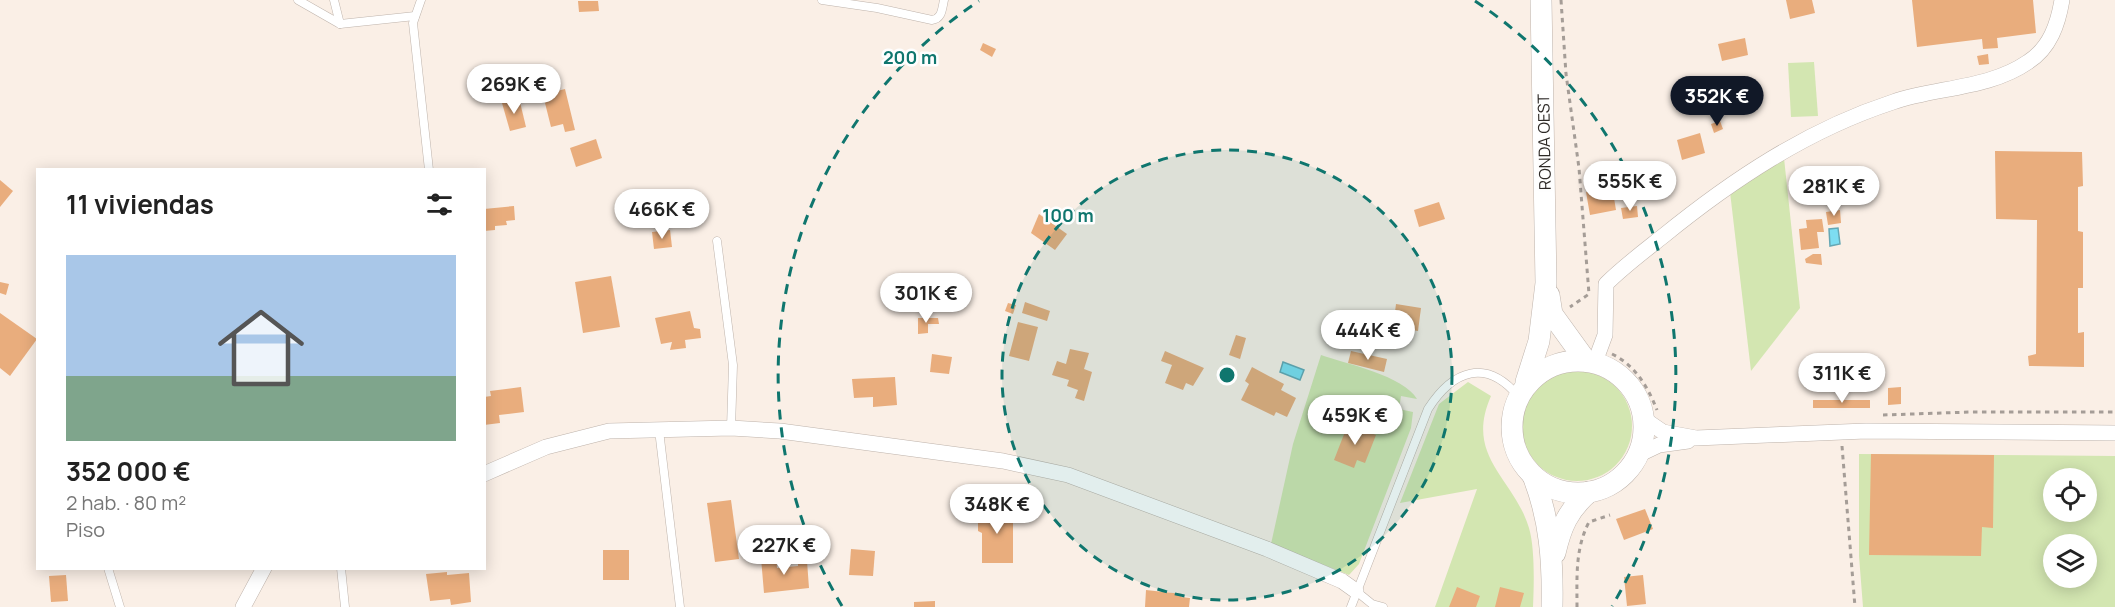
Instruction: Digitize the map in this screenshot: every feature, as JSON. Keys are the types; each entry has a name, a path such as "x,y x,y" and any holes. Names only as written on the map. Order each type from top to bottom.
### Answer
{"main road":[{"name":"RONDA OEST","path":"1522,391 1542,328 1546,283 1541,0"},
{"name":"RONDA OEST","path":"1546,283 1552,314 1594,357"},
{"path":"1553,563 1564,523 1573,506 1589,492 1618,480 1630,469 1638,455 1644,431 1652,418 1633,389 1594,357 1563,362 1542,370 1522,391 1512,412 1513,438 1522,463 1533,476 1550,487 1569,493 1589,492"},
{"path":"1533,476 1545,511 1553,563 1552,607"}],"street":[{"path":"1594,357 1605,335 1606,284 1704,202 1776,155 1870,111 1906,97 1979,83 2020,68 2038,54 2049,40 2059,18 2061,0"},
{"path":"1652,418 1663,432 1696,438"},
{"path":"486,473 546,447 573,440 609,431 659,429 731,428 780,431 960,455 1068,475 1267,549 1342,581 1356,591"},
{"path":"1638,455 1659,445 1696,438 1841,432 2115,433"},
{"path":"243,607 263,570"}],"lane":[{"path":"298,0 340,24 416,16"},
{"path":"334,0 340,24"},
{"path":"421,0 413,23 429,168"},
{"path":"822,0 877,8 932,20 939,18 944,0"},
{"path":"717,241 733,365 731,428"},
{"path":"1351,607 1428,409 1435,398 1453,383 1475,371 1489,373 1522,391"},
{"path":"659,429 680,607"},
{"path":"109,570 120,607"},
{"path":"341,570 345,607"},
{"path":"1356,591 1372,604 1383,607"}],"path":[{"path":"1561,0 1566,74 1579,168 1589,294 1564,311"},
{"path":"1594,357 1623,359 1640,377 1652,418"},
{"path":"1876,416 1971,412 2115,412"},
{"path":"1841,432 1855,607"},
{"path":"1577,607 1576,565 1581,538 1589,522 1610,515"}],"green space":[{"path":"1814,62 1818,116 1791,117 1788,63"},
{"path":"1784,158 1800,308 1751,371 1730,192"},
{"path":"1321,355 1388,377 1410,391 1417,399 1401,396 1399,409 1413,412 1411,428 1359,564 1349,575 1271,544 1293,444"},
{"path":"1577,371 1598,375 1616,387 1628,405 1632,426 1628,447 1616,465 1598,477 1577,481 1556,477 1538,465 1526,447 1522,426 1526,405 1538,387 1556,375"},
{"path":"1468,382 1491,396 1484,417 1483,435 1494,466 1522,510 1529,528 1533,556 1533,607 1435,607 1477,489 1400,503 1439,404"},
{"path":"1859,454 2115,456 2115,607 1863,607 1859,556"}],"water":[{"path":"1838,228 1840,244 1830,246 1829,229"},
{"path":"1283,362 1304,370 1300,380 1280,372"}],"building":[{"path":"1786,0 1812,0 1815,13 1790,19"},
{"path":"1912,0 2033,0 2036,33 1997,38 1998,48 1983,49 1982,39 1917,47"},
{"path":"578,1 598,1 599,11 579,12"},
{"path":"1745,38 1748,55 1722,61 1718,44"},
{"path":"983,43 996,49 992,57 980,50"},
{"path":"1988,54 1989,64 1979,65 1977,56"},
{"path":"555,82 557,91 565,89 575,130 565,132 563,124 551,127 544,99 538,100 535,87"},
{"path":"519,98 526,127 510,131 502,103"},
{"path":"1720,121 1723,129 1714,133 1711,124"},
{"path":"1700,133 1705,153 1682,160 1677,140"},
{"path":"596,139 602,158 576,167 570,148"},
{"path":"1995,151 2082,152 2083,186 2078,187 2078,231 2083,232 2083,288 2078,288 2078,333 2084,332 2084,367 2029,366 2028,356 2036,354 2037,220 1996,219"},
{"path":"0,180 13,191 0,207"},
{"path":"1607,188 1608,193 1613,192 1616,210 1590,215 1586,192"},
{"path":"1439,202 1445,219 1419,227 1414,210"},
{"path":"514,206 515,220 506,221 507,225 495,226 495,230 486,231 486,209"},
{"path":"1637,206 1638,217 1623,219 1621,208"},
{"path":"1840,210 1841,223 1828,225 1826,212"},
{"path":"1039,214 1067,234 1055,250 1031,233"},
{"path":"1822,219 1824,232 1817,232 1819,248 1801,250 1799,229 1807,228 1806,220"},
{"path":"670,230 672,247 654,249 652,232"},
{"path":"1813,254 1821,254 1822,265 1806,263 1805,259"},
{"path":"611,276 620,327 583,333 575,282"},
{"path":"0,282 9,284 6,295 0,293"},
{"path":"1025,302 1050,311 1047,321 1022,313"},
{"path":"1008,303 1016,305 1013,314 1005,311"},
{"path":"1396,304 1421,308 1418,331 1393,327"},
{"path":"690,311 694,328 700,329 701,338 685,340 686,348 670,350 672,342 661,344 655,318"},
{"path":"0,313 36,340 10,376 0,368"},
{"path":"918,318 938,318 939,324 928,324 928,333 918,334"},
{"path":"1018,322 1038,327 1029,361 1009,356"},
{"path":"1236,335 1246,338 1240,359 1229,355"},
{"path":"1070,349 1089,353 1084,369 1092,372 1084,401 1075,398 1078,390 1067,386 1069,380 1052,375 1057,361 1066,364"},
{"path":"1165,351 1204,368 1193,386 1186,383 1183,390 1165,383 1172,365 1161,361"},
{"path":"1351,351 1387,359 1384,372 1348,363"},
{"path":"932,354 952,357 949,374 930,372"},
{"path":"1252,367 1284,384 1281,390 1296,398 1287,417 1276,412 1274,416 1241,400 1249,384 1245,381"},
{"path":"895,377 897,405 873,407 873,397 854,398 852,379"},
{"path":"521,387 524,412 499,415 500,423 486,425 486,397 491,396 490,391"},
{"path":"1901,387 1901,404 1888,405 1888,388"},
{"path":"1813,400 1870,400 1870,408 1813,408"},
{"path":"1348,424 1376,435 1365,463 1357,460 1354,468 1334,460"},
{"path":"1871,454 1994,455 1993,528 1982,527 1981,556 1869,555"},
{"path":"731,500 739,559 715,562 707,503"},
{"path":"985,507 1005,507 1005,512 1013,512 1013,563 982,563 982,533 978,531 978,514 985,514"},
{"path":"1645,509 1653,529 1624,540 1616,519"},
{"path":"851,549 875,551 873,576 849,575"},
{"path":"603,550 629,550 629,580 603,580"},
{"path":"776,557 777,568 798,566 798,562 807,561 809,588 764,593 761,558"},
{"path":"447,572 447,575 469,573 471,602 451,605 450,599 430,601 426,574"},
{"path":"66,575 68,601 51,602 49,576"},
{"path":"1643,575 1646,604 1627,606 1624,577"},
{"path":"1457,587 1480,596 1476,607 1449,607"},
{"path":"1500,587 1524,593 1520,607 1495,607"},
{"path":"1146,590 1182,594 1181,597 1190,598 1189,607 1145,607"},
{"path":"935,601 935,607 914,607 914,602"}]}
